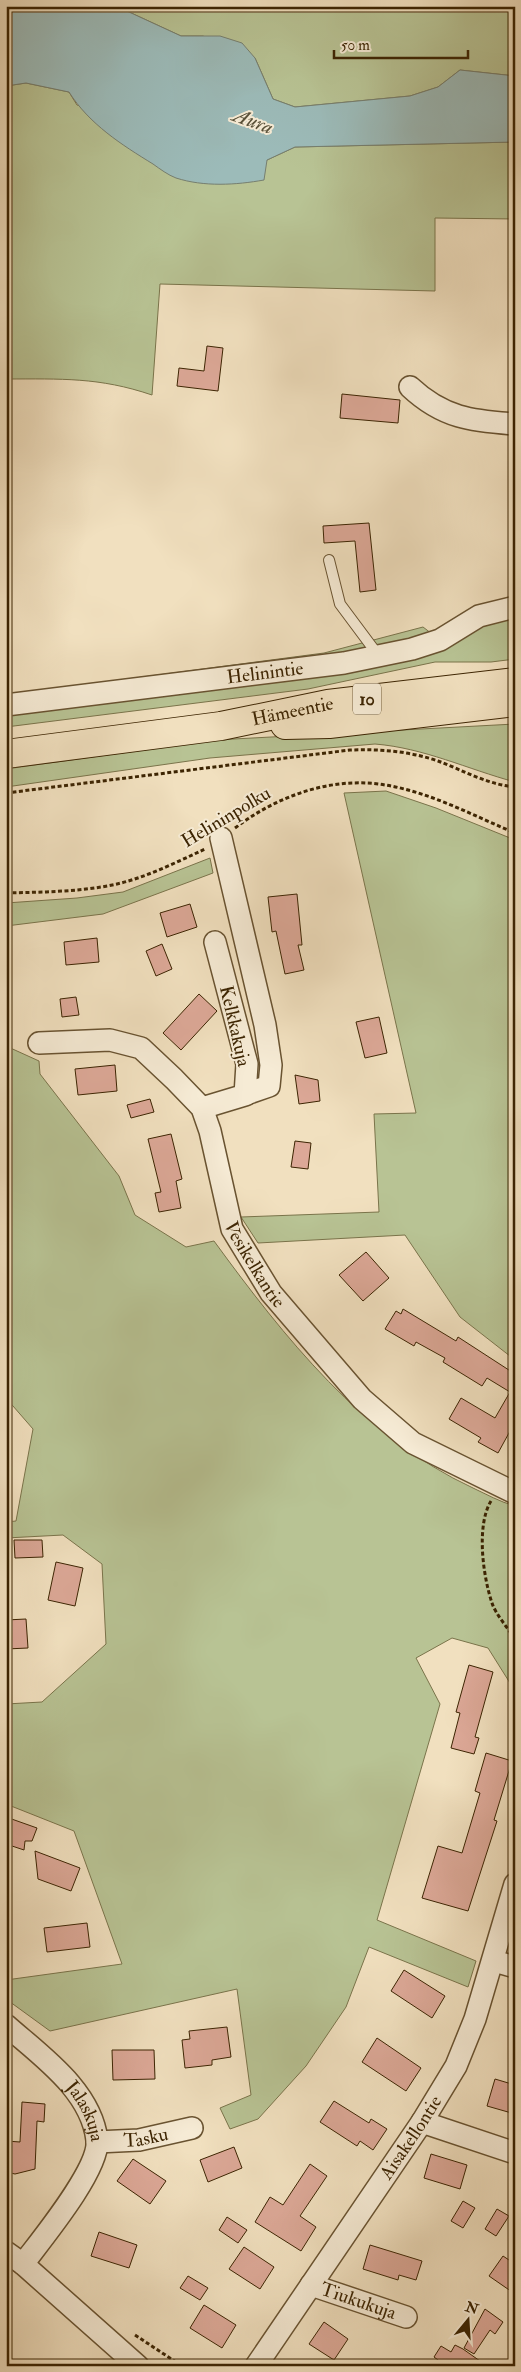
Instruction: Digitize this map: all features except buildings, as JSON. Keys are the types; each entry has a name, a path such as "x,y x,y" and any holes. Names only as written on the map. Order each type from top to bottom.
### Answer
{"highway":[{"name":"Hämeentie","path":"6,754 221,726 328,704 515,682"},
{"name":"Hämeentie","path":"221,726 329,724 515,702"}],"street":[{"path":"410,387 424,400 442,412 472,421 515,424"},
{"name":"Helinintie","path":"6,705 344,663 412,649 440,640 479,616 515,607"},
{"path":"221,838 265,1025 271,1064 269,1086 246,1094"},
{"name":"Kelkkakuja","path":"202,1108 246,1094 247,1064 215,942"},
{"name":"Vesikelkantie","path":"39,1043 110,1040 140,1048 202,1108 210,1131 232,1229 271,1293 362,1399 413,1444 507,1490"},
{"name":"Aisakellontie","path":"256,2366 422,2122 456,2066 475,2019 494,1961 515,1884"},
{"path":"494,1961 515,1967"},
{"name":"Jalaskuja","path":"6,2025 58,2072 79,2096 91,2118 97,2142 91,2164 79,2187 14,2258"},
{"path":"422,2122 515,2153"},
{"name":"Tasku","path":"97,2142 139,2140 192,2128"},
{"path":"14,2258 138,2366"},
{"name":"Tiukukuja","path":"311,2285 406,2317"}],"lane":[{"path":"329,560 340,604 378,655"}],"path":[{"path":"6,793 340,751 379,750 402,752 436,760 515,788"},
{"name":"Helininpolku","path":"6,893 56,892 117,884 164,868 210,846 247,818 288,796 334,784 385,784 411,792 515,832"},
{"path":"507,1490 486,1510 481,1541 492,1604 515,1639"},
{"path":"510,2366 515,2359"}],"green space":[{"path":"116,6 515,6 515,76 460,70 438,87 410,96 295,107 273,99 255,58 203,36 181,36"},
{"path":"26,83 69,92 77,105 267,160 295,147 515,142 515,219 435,218 435,291 160,284 152,395 115,385 80,380 6,379 6,86"},
{"path":"515,608 515,659 491,662 435,662 308,689 6,727 6,695 324,653 423,627 440,640"},
{"path":"515,724 515,782 428,754 375,744 210,758 6,787 6,769 215,740"},
{"path":"386,791 436,808 515,840 515,1360 460,1317 405,1235 258,1243 241,1217 379,1212 374,1114 416,1113 344,793"},
{"path":"210,858 213,873 103,914 6,926 6,903 77,898 123,892"},
{"path":"6,1046 39,1061 40,1074 119,1176 135,1215 186,1247 214,1241 298,1348 361,1413 433,1467 473,1488 515,1506 515,1691 488,1648 452,1638 416,1658 440,1704 377,1920 476,1961 468,1987 369,1947 346,2007 306,2066 258,2119 230,2129 220,2108 251,2095 237,1989 50,2031 6,1999 6,1980 122,1964 74,1831 6,1804 6,1704 42,1702 106,1644 102,1564 63,1535 6,1538 6,1522 16,1521 33,1429 6,1398"}],"water":[{"name":"Aura","path":"6,6 116,6 181,36 220,36 242,43 255,58 273,99 295,107 410,96 438,87 460,70 515,76 515,142 295,147 267,160 264,180 220,184 187,181 167,174 107,133 86,114 69,92 26,83 6,86"}]}
